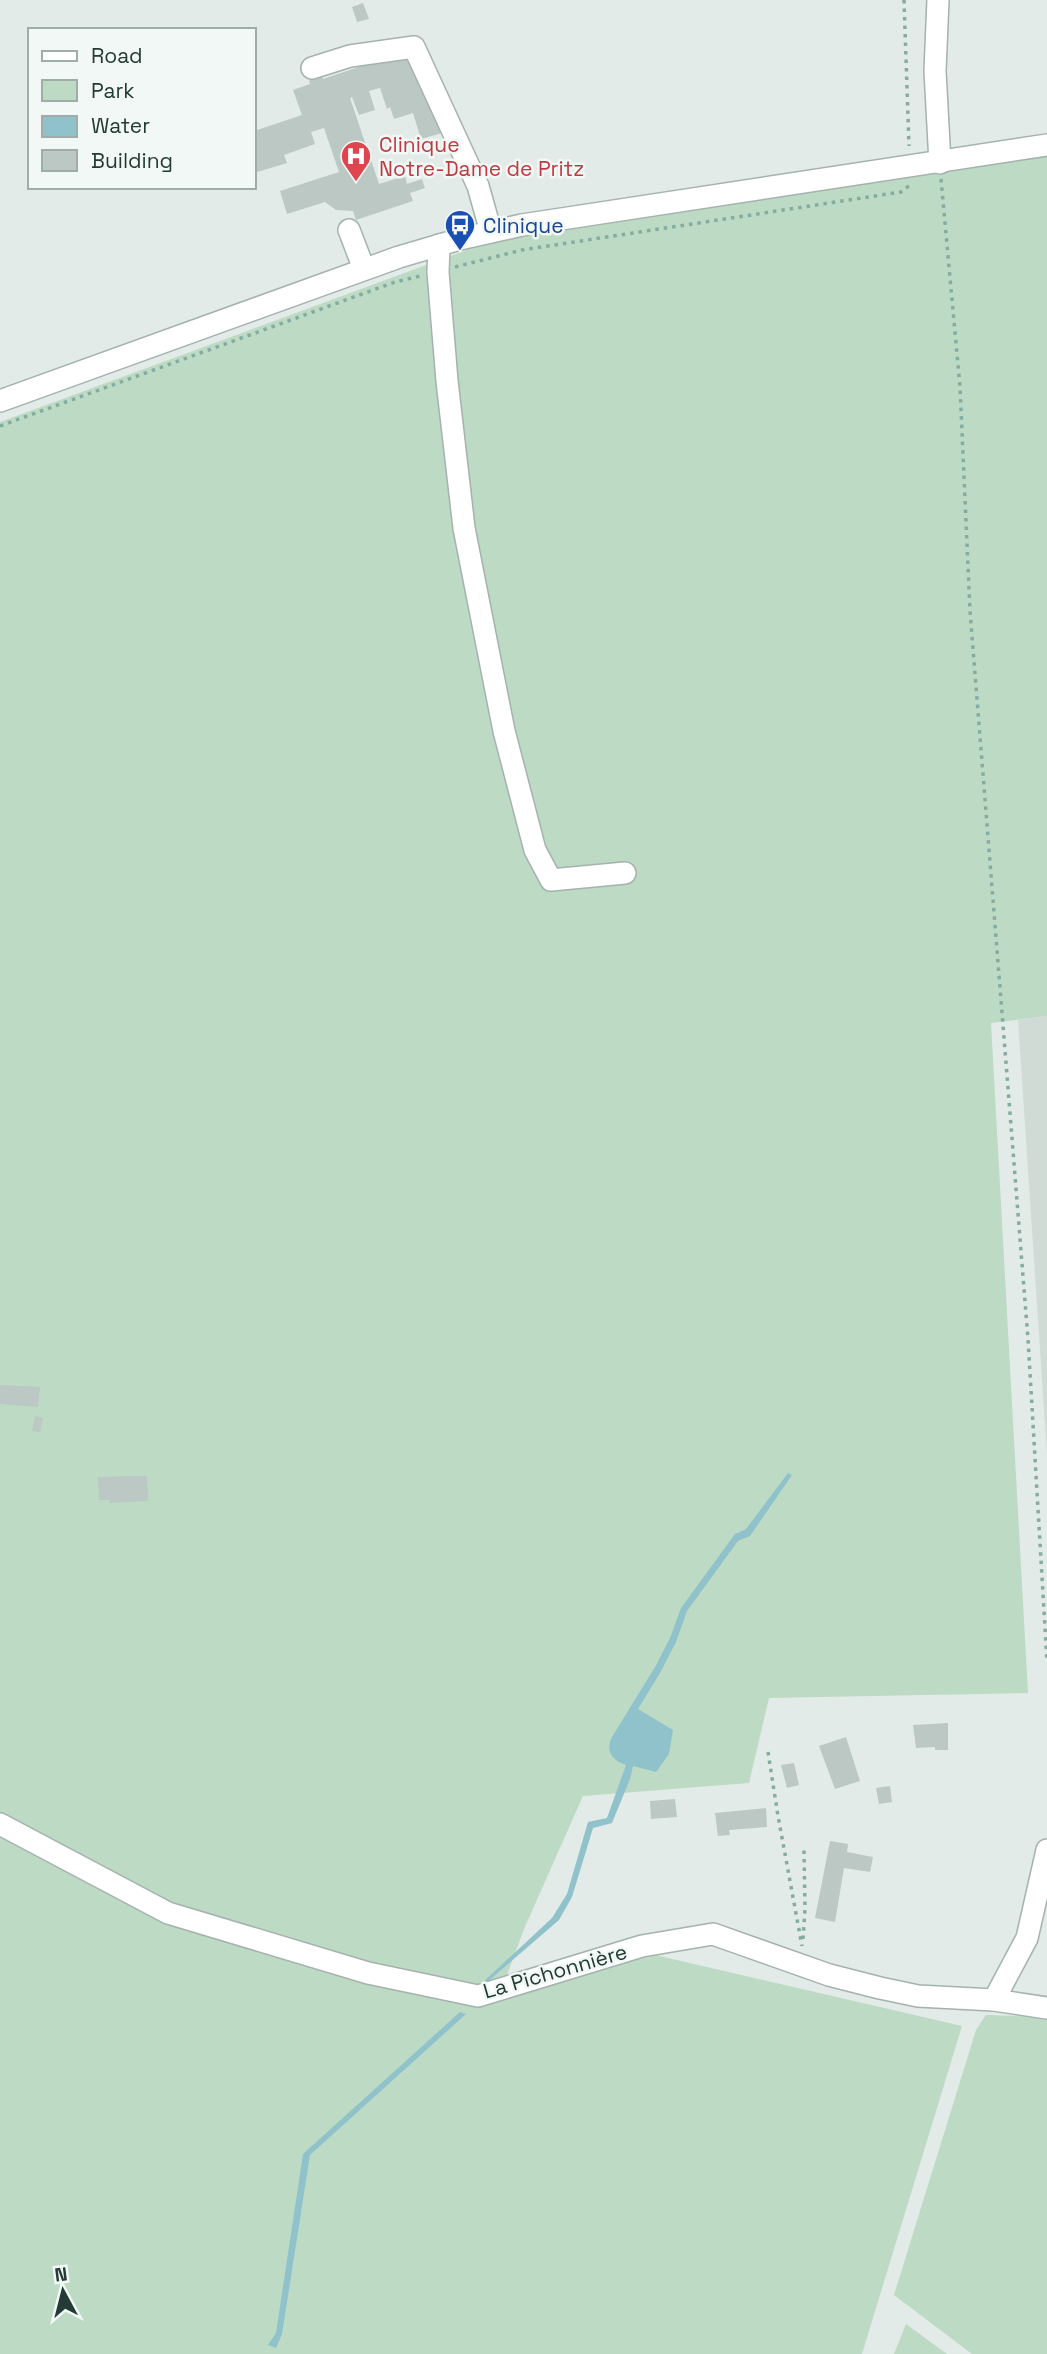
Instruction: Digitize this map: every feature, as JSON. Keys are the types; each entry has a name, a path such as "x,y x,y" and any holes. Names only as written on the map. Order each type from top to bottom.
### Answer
{"street":[{"path":"938,0 935,71 940,163"},
{"path":"313,68 350,56 414,47 478,186 491,232"},
{"path":"0,401 364,269 491,232 522,225 1047,145"},
{"path":"349,230 364,269"},
{"path":"439,245 438,271 447,381 464,528 504,731 535,850 551,880 625,873"},
{"name":"La Pichonnière","path":"0,1825 168,1913 368,1973 478,1996 642,1945 713,1934 799,1954 830,1975 918,1996 994,2000 1047,2008"},
{"path":"994,2000 1027,1938 1047,1850"}],"path":[{"path":"0,426 395,282 522,250 901,192 910,186 911,167 904,0"},
{"path":"940,163 960,387 970,611 1028,1339 1047,1662"},
{"path":"768,1752 799,1954"},
{"path":"799,1954 805,1909 804,1850"}],"shaded area":[{"path":"1047,1016 1047,1454 1018,1020"}],"green space":[{"path":"1047,148 1047,1016 991,1023 1028,1693 769,1698 749,1783 583,1796 524,1929 499,1996 655,1955 962,2026 862,2354 0,2354 0,422 494,240"},
{"path":"986,2015 1047,2017 1047,2354 972,2354 894,2295 976,2030"},
{"path":"906,2324 947,2354 894,2354"}],"water":[{"path":"788,1473 792,1475 750,1536 738,1541 687,1611 676,1642 638,1709 673,1730 669,1754 656,1772 633,1766 612,1823 593,1828 572,1897 559,1920 486,1983 480,1985 552,1918 567,1894 588,1822 607,1818 626,1765 611,1754 609,1747 612,1737 655,1667 681,1608 735,1534 746,1529"},
{"path":"460,2012 466,2014 310,2155 282,2334 276,2348 268,2345 276,2333 303,2154"}],"building":[{"path":"363,3 369,19 357,22 352,7"},
{"path":"400,53 402,59 410,57 419,68 442,133 421,139 413,113 394,119 390,107 387,109 380,88 369,91 375,110 359,115 352,97 350,98 379,184 405,176 407,184 422,179 425,188 410,193 413,201 356,220 353,211 336,210 325,202 287,214 280,191 339,172 324,128 311,132 315,144 284,155 287,163 256,172 256,130 302,115 293,90 310,84 309,79 321,74 323,79"},
{"path":"0,1385 40,1387 38,1407 0,1404"},
{"path":"35,1416 43,1418 40,1432 32,1431"},
{"path":"147,1476 148,1501 109,1503 110,1500 99,1500 98,1477"},
{"path":"948,1723 948,1750 935,1750 935,1747 916,1748 913,1725"},
{"path":"846,1737 860,1781 835,1789 819,1746"},
{"path":"794,1763 799,1785 787,1788 781,1765"},
{"path":"890,1786 892,1802 879,1804 876,1788"},
{"path":"675,1799 677,1817 651,1819 650,1801"},
{"path":"766,1808 767,1827 729,1830 730,1835 718,1836 715,1813"},
{"path":"830,1841 848,1844 847,1852 873,1857 870,1872 844,1868 835,1922 815,1918"}],"place":[{"name":"Clinique Notre-Dame de Pritz","path":"356,183"},
{"name":"Clinique","path":"460,252"}]}
